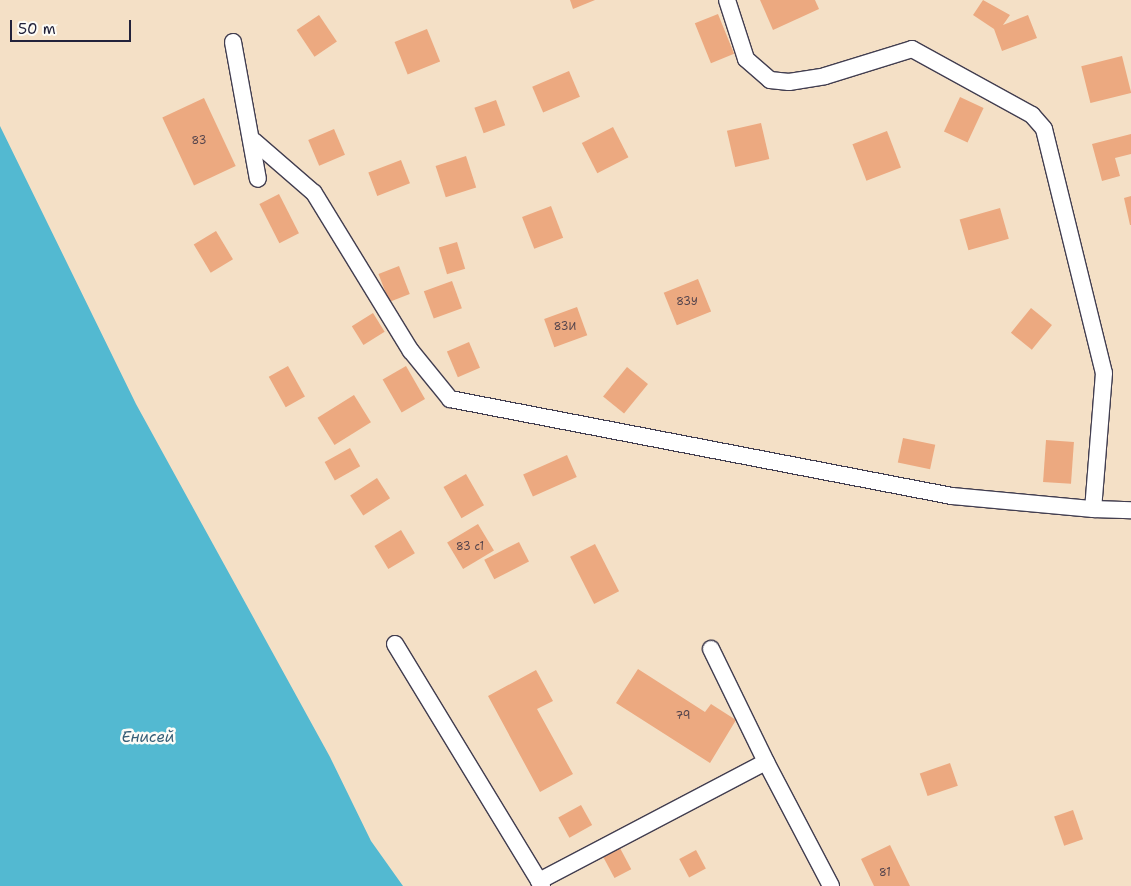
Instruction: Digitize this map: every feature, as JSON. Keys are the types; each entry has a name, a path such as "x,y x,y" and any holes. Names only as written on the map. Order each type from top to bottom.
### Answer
{"street":[{"path":"727,0 746,59 770,80 789,82 825,76 912,49 1032,115 1044,129 1104,373 1093,509"},
{"path":"233,42 254,141 258,179"},
{"path":"254,141 314,193 411,351 450,400 952,496 1093,509 1131,510"},
{"path":"395,644 540,883 766,762"},
{"path":"711,649 766,762 831,886"}],"water":[{"name":"Енисей","path":"0,126 136,404 330,757 371,841 403,886 0,886"}],"building":[{"path":"570,0 595,0 573,9"},
{"path":"760,0 815,0 819,9 773,30"},
{"path":"983,0 1010,15 1003,25 1028,15 1037,38 1002,51 994,29 973,15"},
{"path":"718,14 734,54 711,63 695,23"},
{"path":"319,15 337,42 315,57 297,30"},
{"path":"427,29 440,61 408,75 395,42"},
{"path":"1122,56 1131,93 1090,103 1081,66"},
{"path":"569,71 580,97 543,112 532,87"},
{"path":"960,97 984,108 968,142 944,131"},
{"path":"204,98 236,166 194,185 162,117"},
{"path":"496,100 505,125 484,133 474,108"},
{"path":"761,123 769,159 735,167 727,131"},
{"path":"613,127 628,157 597,173 582,143"},
{"path":"334,129 345,155 319,166 308,140"},
{"path":"887,131 901,167 866,181 852,144"},
{"path":"1131,134 1131,154 1115,158 1120,176 1102,181 1092,144"},
{"path":"466,156 476,187 446,197 436,166"},
{"path":"401,160 410,183 377,196 368,173"},
{"path":"279,194 299,233 279,243 259,204"},
{"path":"1131,196 1131,225 1130,225 1124,198"},
{"path":"551,206 563,238 534,249 522,217"},
{"path":"1000,208 1009,239 968,250 960,220"},
{"path":"216,231 233,259 211,273 194,244"},
{"path":"457,242 465,269 447,274 439,248"},
{"path":"399,266 410,294 389,302 378,274"},
{"path":"698,279 711,311 677,325 664,293"},
{"path":"452,281 462,308 434,319 424,291"},
{"path":"577,307 587,335 554,347 544,319"},
{"path":"1031,308 1052,325 1032,350 1011,333"},
{"path":"373,313 385,332 363,345 352,326"},
{"path":"469,342 480,368 458,377 447,351"},
{"path":"288,366 305,397 286,407 269,377"},
{"path":"406,366 425,399 402,412 383,380"},
{"path":"627,367 648,384 624,414 603,397"},
{"path":"354,395 371,422 334,445 318,418"},
{"path":"903,438 935,445 930,469 898,462"},
{"path":"1046,440 1074,442 1071,484 1043,482"},
{"path":"350,448 360,466 335,480 325,462"},
{"path":"567,455 577,477 533,496 523,475"},
{"path":"466,474 484,505 461,518 443,487"},
{"path":"377,478 390,498 363,516 350,495"},
{"path":"478,524 494,551 463,569 447,543"},
{"path":"401,530 415,553 388,569 374,546"},
{"path":"519,542 529,562 494,579 484,560"},
{"path":"595,544 619,591 594,604 570,557"},
{"path":"638,669 705,712 711,704 736,720 710,763 616,703"},
{"path":"536,670 553,701 537,709 573,774 540,792 488,696"},
{"path":"950,763 958,786 928,796 920,773"},
{"path":"581,805 592,825 569,838 558,818"},
{"path":"1073,810 1083,839 1064,846 1054,817"},
{"path":"890,845 910,886 874,886 861,859"},
{"path":"620,848 631,869 614,878 603,857"},
{"path":"696,850 706,869 689,877 679,859"}]}
